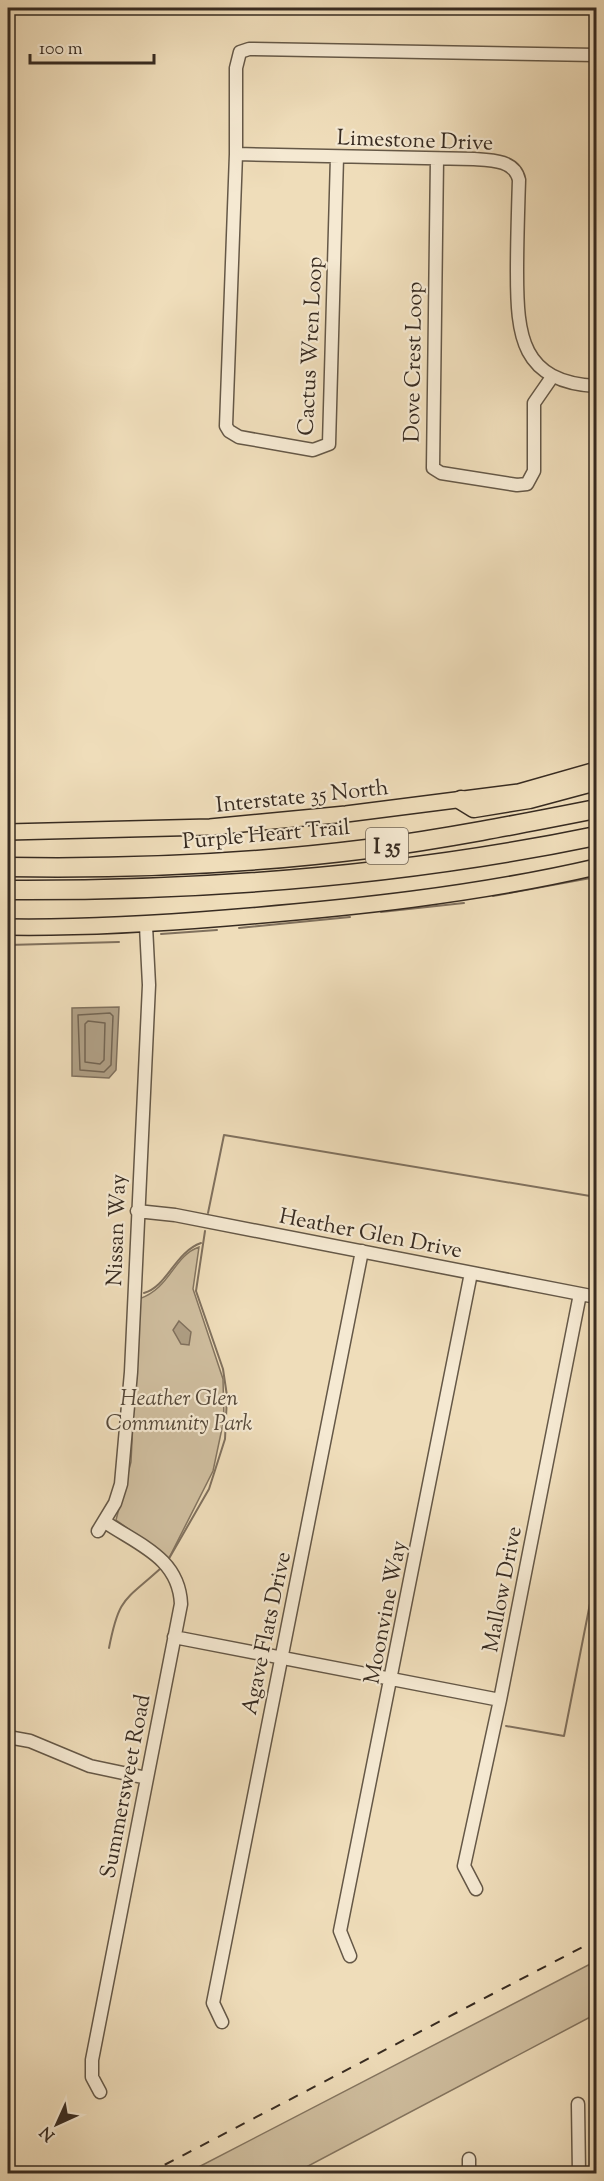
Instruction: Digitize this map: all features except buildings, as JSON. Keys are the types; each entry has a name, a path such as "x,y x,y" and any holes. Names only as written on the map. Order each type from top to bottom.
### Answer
{"highway":[{"path":"460,800 474,808 529,799 597,781"},
{"name":"Purple Heart Trail","path":"8,867 116,867 319,854 453,837 597,809"},
{"name":"Purple Heart Trail","path":"8,890 152,889 397,870 597,836"}],"main road":[{"name":"Interstate 35 North","path":"8,832 210,827 346,814 519,792 597,770"},
{"path":"8,927 146,926 312,911 507,885 597,867"}],"street":[{"path":"236,154 236,68 240,52 245,50 597,55"},
{"name":"Cactus Wren Loop","path":"236,154 226,426 229,431 239,437 319,450 330,441 337,158"},
{"name":"Limestone Drive","path":"236,154 493,160 508,165 517,173 519,328 530,356 552,377 567,384 597,386"},
{"name":"Dove Crest Loop","path":"437,159 431,463 441,472 517,485 528,483 534,471 534,403 552,377"},
{"name":"Nissan Way","path":"102,1526 121,1484 131,1372 149,985 146,926"},
{"name":"Heather Glen Drive","path":"137,1211 175,1215 597,1298"},
{"name":"Agave Flats Drive","path":"222,2022 213,2003 362,1251"},
{"name":"Moonvine Way","path":"350,1956 339,1931 392,1679 471,1273"},
{"name":"Mallow Drive","path":"476,1889 464,1866 500,1700 580,1294"},
{"name":"Summersweet Road","path":"100,2092 92,2077 92,2060 181,1604 180,1586 171,1569 159,1558 102,1526"},
{"path":"174,1637 500,1700"},
{"path":"8,1737 30,1741 90,1766 147,1778"},
{"path":"578,2104 579,2174"},
{"path":"469,2158 469,2174"}],"green space":[{"name":"Heather Glen Community Park","path":"199,1247 193,1289 223,1379 224,1419 213,1471 169,1558 116,1520 131,1462 139,1299 158,1288 183,1257"},
{"path":"596,1961 596,2014 295,2173 187,2173"}],"water":[{"path":"119,1007 116,1070 109,1078 72,1076 72,1008"},
{"path":"179,1321 191,1332 189,1345 181,1344 173,1330"}],"waterway":[{"path":"493,896 596,877"},
{"path":"381,912 464,903"},
{"path":"239,928 350,917"},
{"path":"161,934 217,930"},
{"path":"8,945 119,942"},
{"path":"208,1213 224,1135 596,1197"},
{"path":"167,1562 209,1489 225,1439 227,1396 223,1369 196,1291 205,1231"},
{"path":"144,1293 159,1284 184,1254 201,1243"},
{"path":"109,1648 116,1618 125,1601 161,1568"},
{"path":"506,1726 564,1736 596,1573"}],"railway":[{"path":"147,2174 596,1940"}]}
